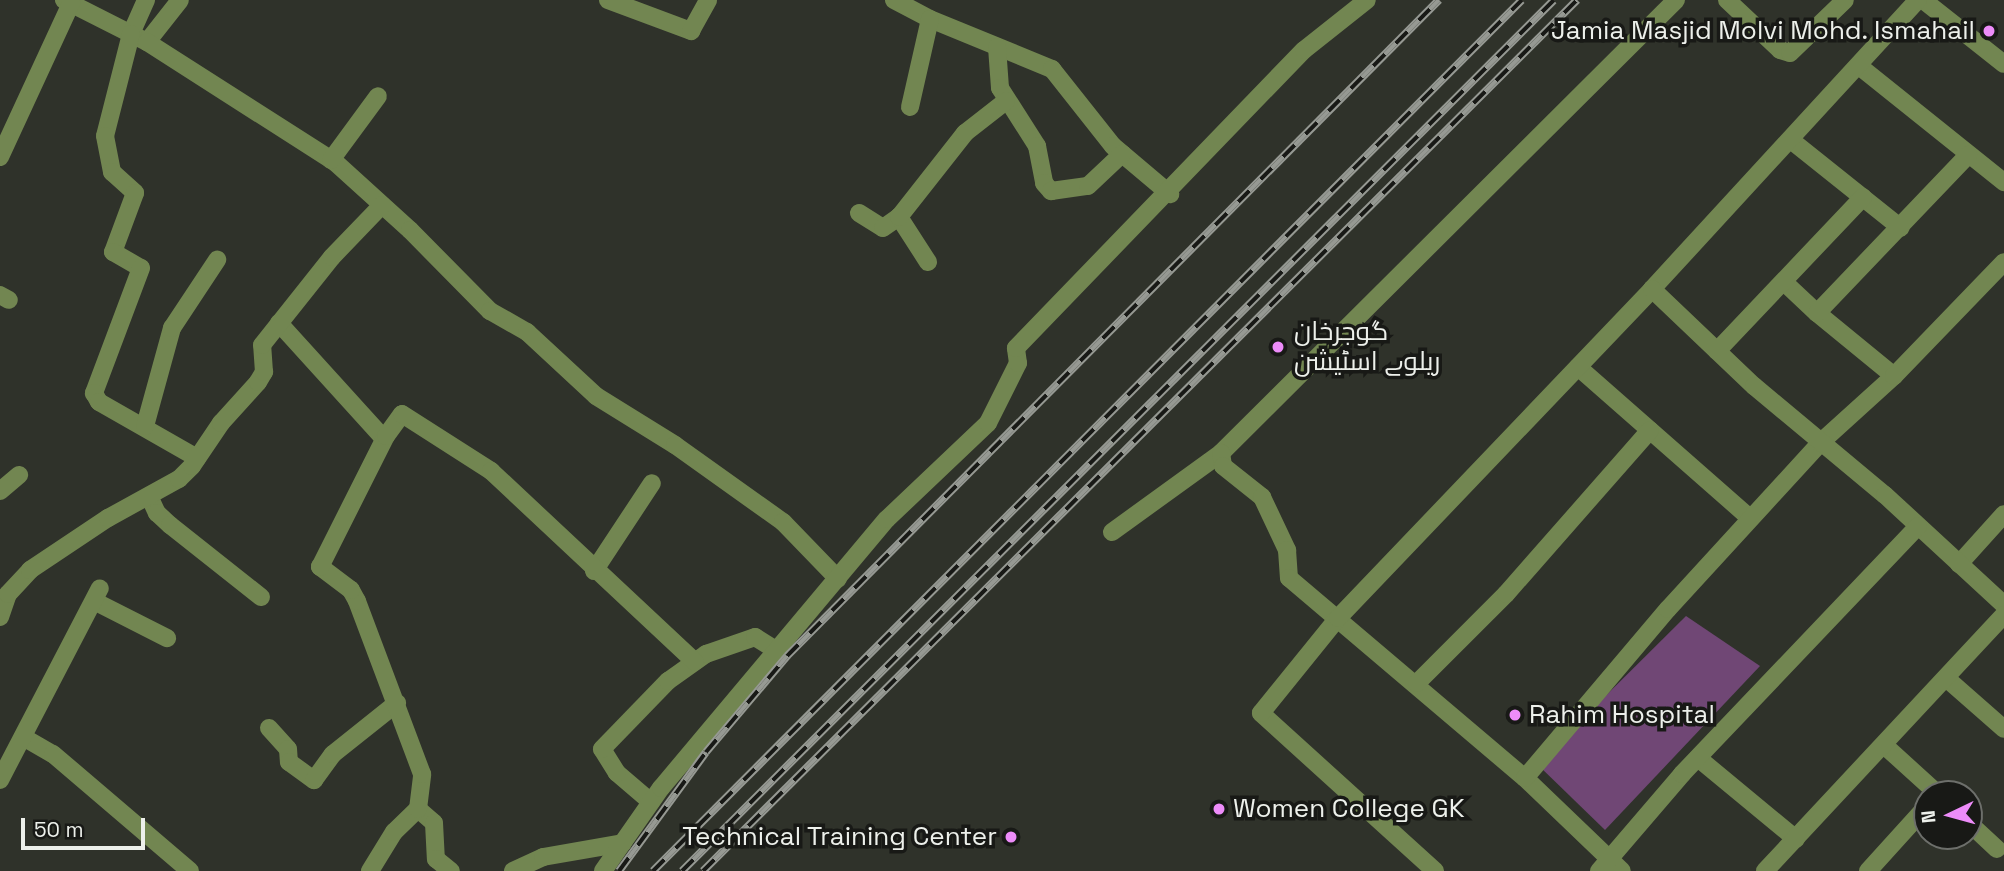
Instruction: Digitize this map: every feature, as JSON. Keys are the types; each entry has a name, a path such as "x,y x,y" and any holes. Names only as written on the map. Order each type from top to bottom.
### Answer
{"street":[{"path":"146,0 139,38 105,136 112,172 135,193 113,252 141,268 94,393 99,402 197,458"},
{"path":"139,38 180,0"},
{"path":"608,0 691,32 708,0"},
{"path":"894,0 930,19 1052,69 1122,154 1170,194"},
{"path":"603,871 651,802 779,652 887,519 988,423 1018,363 1016,348 1170,194 1304,50 1367,0"},
{"path":"1112,532 1221,453 1676,0"},
{"path":"1727,0 1780,50 1790,53 1845,0"},
{"path":"1435,871 1261,713 1338,618 1792,141 1920,0 2004,64"},
{"path":"0,157 67,2 139,38 331,160 382,205 490,312 527,332 596,396 675,445 782,522 838,579"},
{"path":"910,107 930,19"},
{"path":"997,47 998,80 1006,101 1037,146 1044,183 1051,191 1088,186 1122,154"},
{"path":"1859,66 2004,182"},
{"path":"331,160 378,96"},
{"path":"859,213 883,228 899,217 964,133 1006,101"},
{"path":"1792,141 1901,228"},
{"path":"1817,313 1968,155"},
{"path":"1717,351 1863,197"},
{"path":"0,617 8,594 30,570 108,518 179,479 258,382 264,372 262,345 332,257 382,205"},
{"path":"899,217 928,262"},
{"path":"145,426 172,328 217,260"},
{"path":"1525,778 1751,518 1821,443 1894,376 2004,262"},
{"path":"1785,282 1817,313 1894,376"},
{"path":"1652,289 1717,351 1918,526 2004,605"},
{"path":"279,323 384,439"},
{"path":"1578,367 1751,518"},
{"path":"370,871 394,832 418,809 422,774 357,601 351,590 320,567 384,439 402,414 444,439 510,488 594,571 695,662"},
{"path":"1417,683 1506,594 1650,430"},
{"path":"1221,453 1223,466 1262,498 1287,550 1289,578 1417,683 1525,778 1610,867 1698,758 1918,526"},
{"path":"0,492 19,475"},
{"path":"594,571 652,483"},
{"path":"149,496 161,517 261,597"},
{"path":"1959,564 2004,514"},
{"path":"0,780 97,594 167,638"},
{"path":"1765,871 1885,746 2004,615"},
{"path":"651,802 617,773 602,749 668,681 695,662 755,637 779,652"},
{"path":"1946,678 2004,729"},
{"path":"269,728 288,749 289,762 314,780 332,754 397,703"},
{"path":"23,737 53,754 190,871"},
{"path":"1885,746 1922,780"},
{"path":"1698,758 1796,839"},
{"path":"418,809 433,823 436,859 451,871"},
{"path":"1868,871 1913,821"},
{"path":"1983,836 1997,849"},
{"path":"513,871 543,857 623,843"}],"shaded area":[{"path":"1686,616 1760,666 1605,830 1537,764"}],"railway":[{"path":"619,871 706,752 787,656 1439,0"},
{"path":"653,871 1522,0"},
{"path":"682,871 1554,0"},
{"path":"703,871 1577,0"}],"place":[{"name":"Jamia Masjid Molvi Mohd. Ismahail","path":"1989,31"},
{"name":"گوجرخان ریلوے اسٹیشن","path":"1278,347"},
{"name":"Rahim Hospital","path":"1515,715"},
{"name":"Women College GK","path":"1219,809"},
{"name":"Technical Training Center","path":"1011,837"}]}
